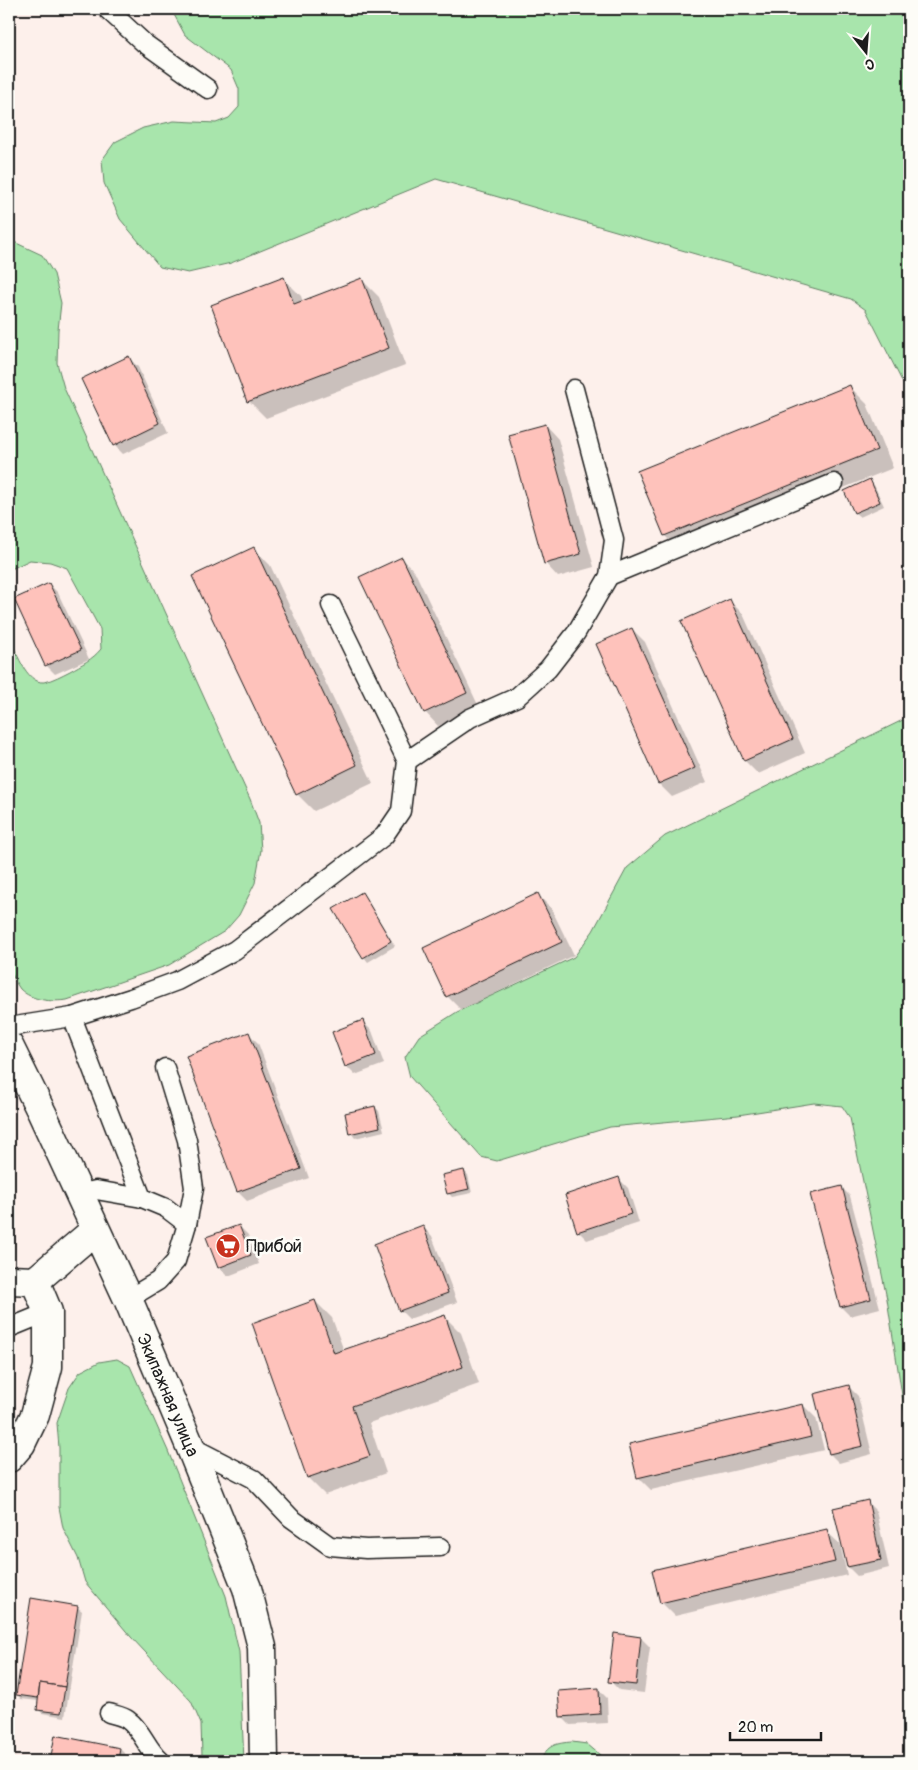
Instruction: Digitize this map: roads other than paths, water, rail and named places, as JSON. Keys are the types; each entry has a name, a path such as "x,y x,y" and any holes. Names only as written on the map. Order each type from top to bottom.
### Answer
{"main road":[{"name":"Экипажная улица","path":"9,1046 128,1299 247,1588 262,1647 264,1761"},
{"path":"9,1458 21,1444 35,1415 48,1367 48,1312 22,1280 95,1230"}],"lane":[{"path":"107,9 144,43 208,89"},
{"path":"407,761 470,718 517,697 548,669 576,633 609,576 614,540 574,389"},
{"path":"609,576 834,483"},
{"path":"9,1027 72,1017 131,998 177,980 234,950 384,836 401,811 407,761 331,605"},
{"path":"72,1017 142,1198"},
{"path":"128,1299 158,1281 176,1261 187,1224 194,1188 187,1140 166,1068"},
{"path":"79,1194 96,1190 142,1198 166,1208 187,1224"},
{"path":"9,1328 48,1312"},
{"path":"190,1446 254,1479 291,1518 330,1546 366,1549 440,1547"},
{"path":"109,1713 127,1719 141,1734 153,1754 161,1761"}],"place":[{"name":"Прибой","path":"228,1246"}]}
